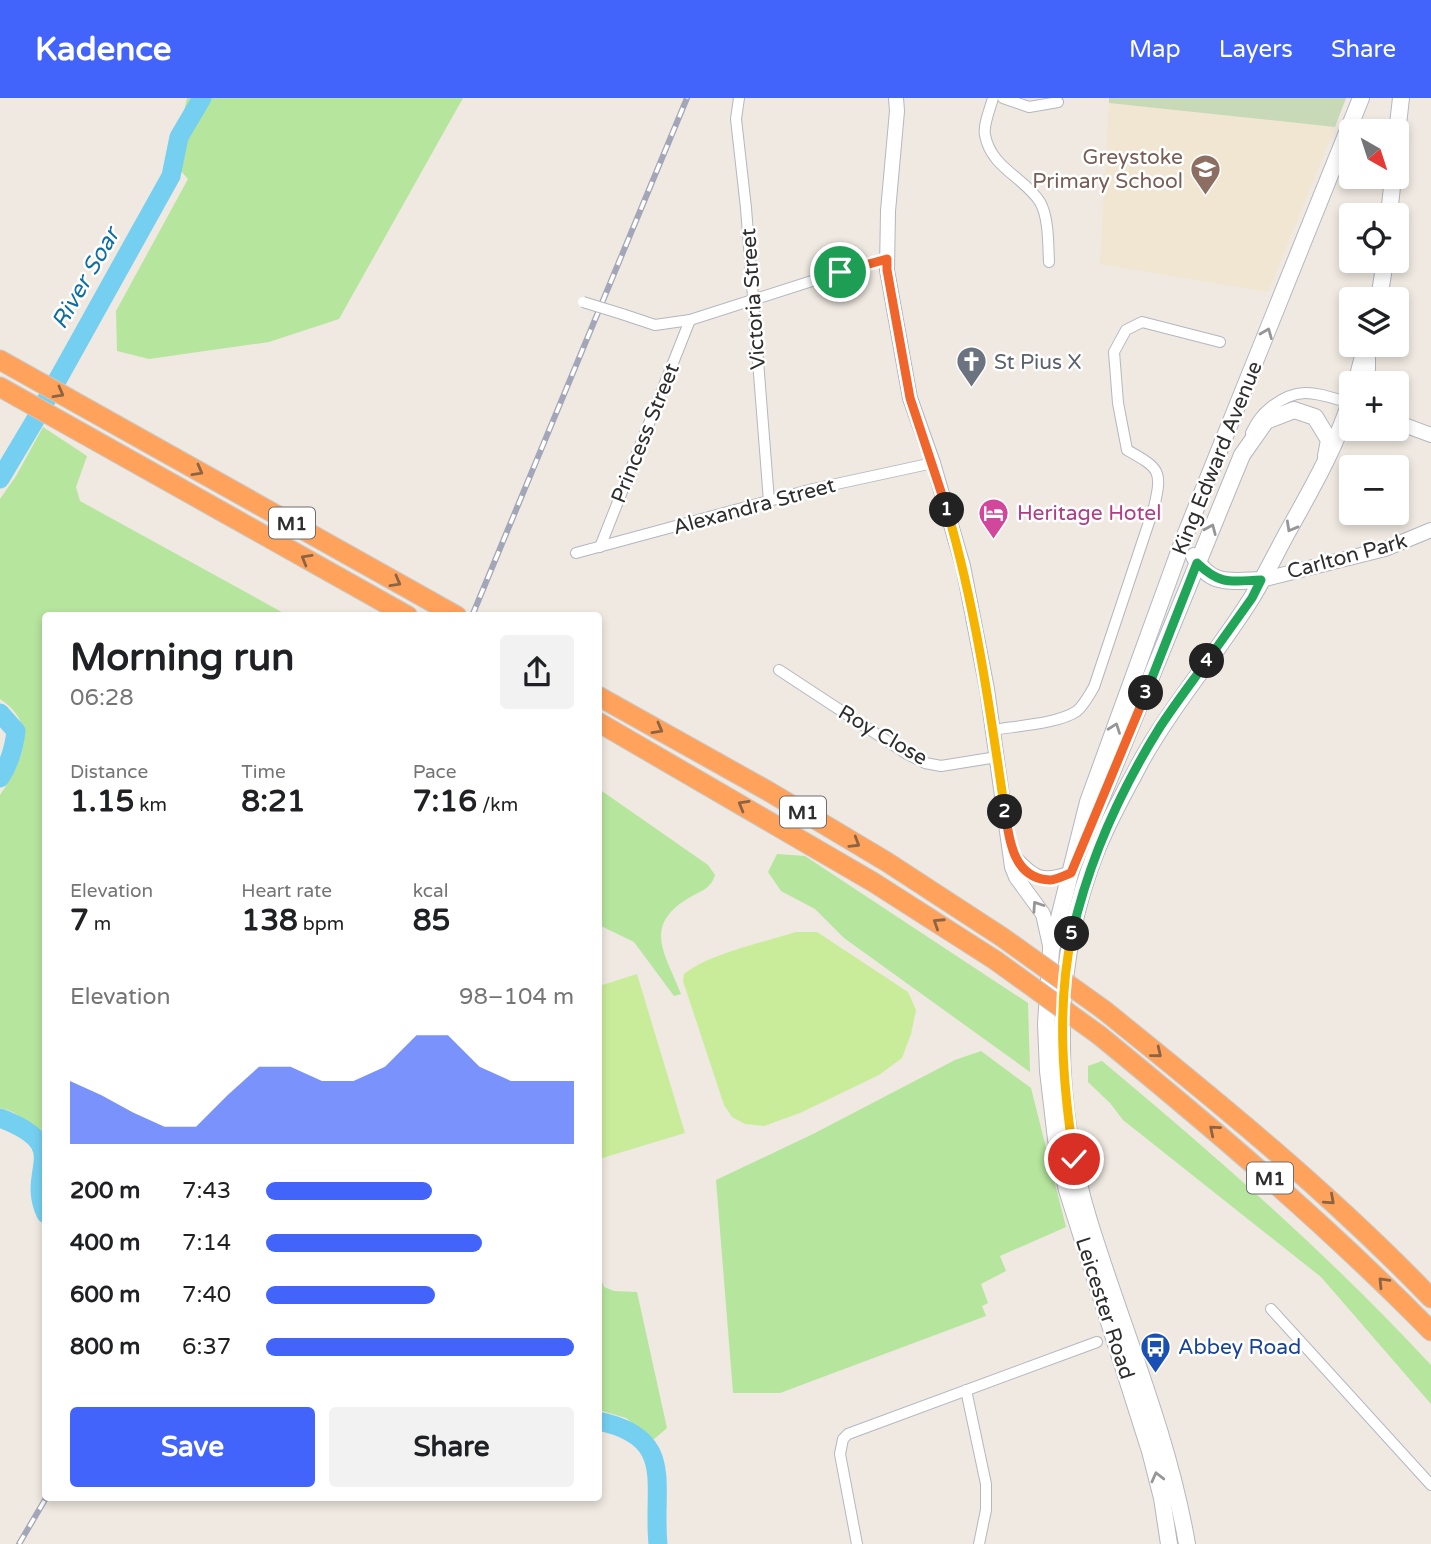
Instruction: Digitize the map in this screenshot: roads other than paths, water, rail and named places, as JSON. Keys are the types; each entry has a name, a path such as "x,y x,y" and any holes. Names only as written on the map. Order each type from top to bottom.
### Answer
{"highway":[{"name":"M1","path":"0,360 449,612"},
{"name":"M1","path":"0,387 401,612"},
{"name":"M1","path":"602,698 780,798 887,862 1002,937 1104,1010 1296,1169 1395,1260 1431,1298"},
{"name":"M1","path":"602,724 873,882 995,960 1099,1035 1288,1193 1375,1273 1431,1331"}],"main road":[{"name":"King Edward Avenue","path":"1048,1071 1046,1024 1051,950 1088,802 1184,538 1361,98"},
{"path":"1399,119 1401,98"},
{"name":"King Edward Avenue","path":"1072,868 1116,767 1242,455 1266,421 1294,410 1315,417 1329,440 1324,467"},
{"name":"King Edward Avenue","path":"1065,1078 1063,1022 1067,963 1095,855 1109,821 1160,727 1252,598 1324,467 1339,431"},
{"path":"1184,538 1197,563 1210,576 1225,582 1261,580"},
{"name":"Leicester Road","path":"1048,1071 1052,1111 1067,1190 1150,1451 1162,1498 1169,1544"},
{"name":"Leicester Road","path":"1065,1078 1068,1119 1081,1190 1167,1456 1187,1544"}],"street":[{"name":"Victoria Street","path":"739,98 736,119 746,208 769,501"},
{"path":"896,98 887,270 910,398 933,463 963,566 1016,877 1043,915 1051,950"},
{"path":"993,98 984,134 993,155 1005,170 1027,187 1041,204 1049,262"},
{"path":"1003,98 1029,107 1058,102"},
{"path":"583,302 655,325 690,320 887,259"},
{"name":"Princess Street","path":"600,547 690,320"},
{"path":"993,730 1061,718 1082,706 1094,687 1150,520 1160,483 1152,464 1127,450 1118,403 1114,352 1126,330 1142,322 1220,342"},
{"path":"1242,455 1258,417 1286,395 1309,392 1339,399"},
{"path":"1409,427 1431,435"},
{"name":"Alexandra Street","path":"576,553 769,501 933,463"},
{"name":"Carlton Park","path":"1261,580 1385,549 1431,530"},
{"name":"Roy Close","path":"779,670 907,754 925,762 949,765 997,757"},
{"path":"1012,855 1024,869 1051,880 1072,868"},
{"path":"1271,1309 1431,1485"},
{"path":"858,1544 840,1454 843,1439 853,1431 1097,1342"},
{"path":"966,1390 986,1484 986,1510 979,1544"}],"waterway":[{"name":"River Soar","path":"0,479 171,176 179,137 202,98"},
{"name":"River Soar","path":"0,713 16,731 11,756 0,778"},
{"name":"River Soar","path":"0,1118 23,1129 36,1139 42,1149"},
{"name":"River Soar","path":"42,1168 42,1201"},
{"name":"River Soar","path":"602,1422 623,1428 640,1439 650,1451 657,1483 658,1544"}],"railway":[{"path":"474,612 687,98"},
{"path":"19,1544 44,1501"}],"place":[{"name":"Greystoke Primary School","path":"1206,196"},
{"name":"St Pius X","path":"971,389"},
{"name":"Heritage Hotel","path":"994,540"},
{"name":"Abbey Road","path":"1155,1374"}]}
